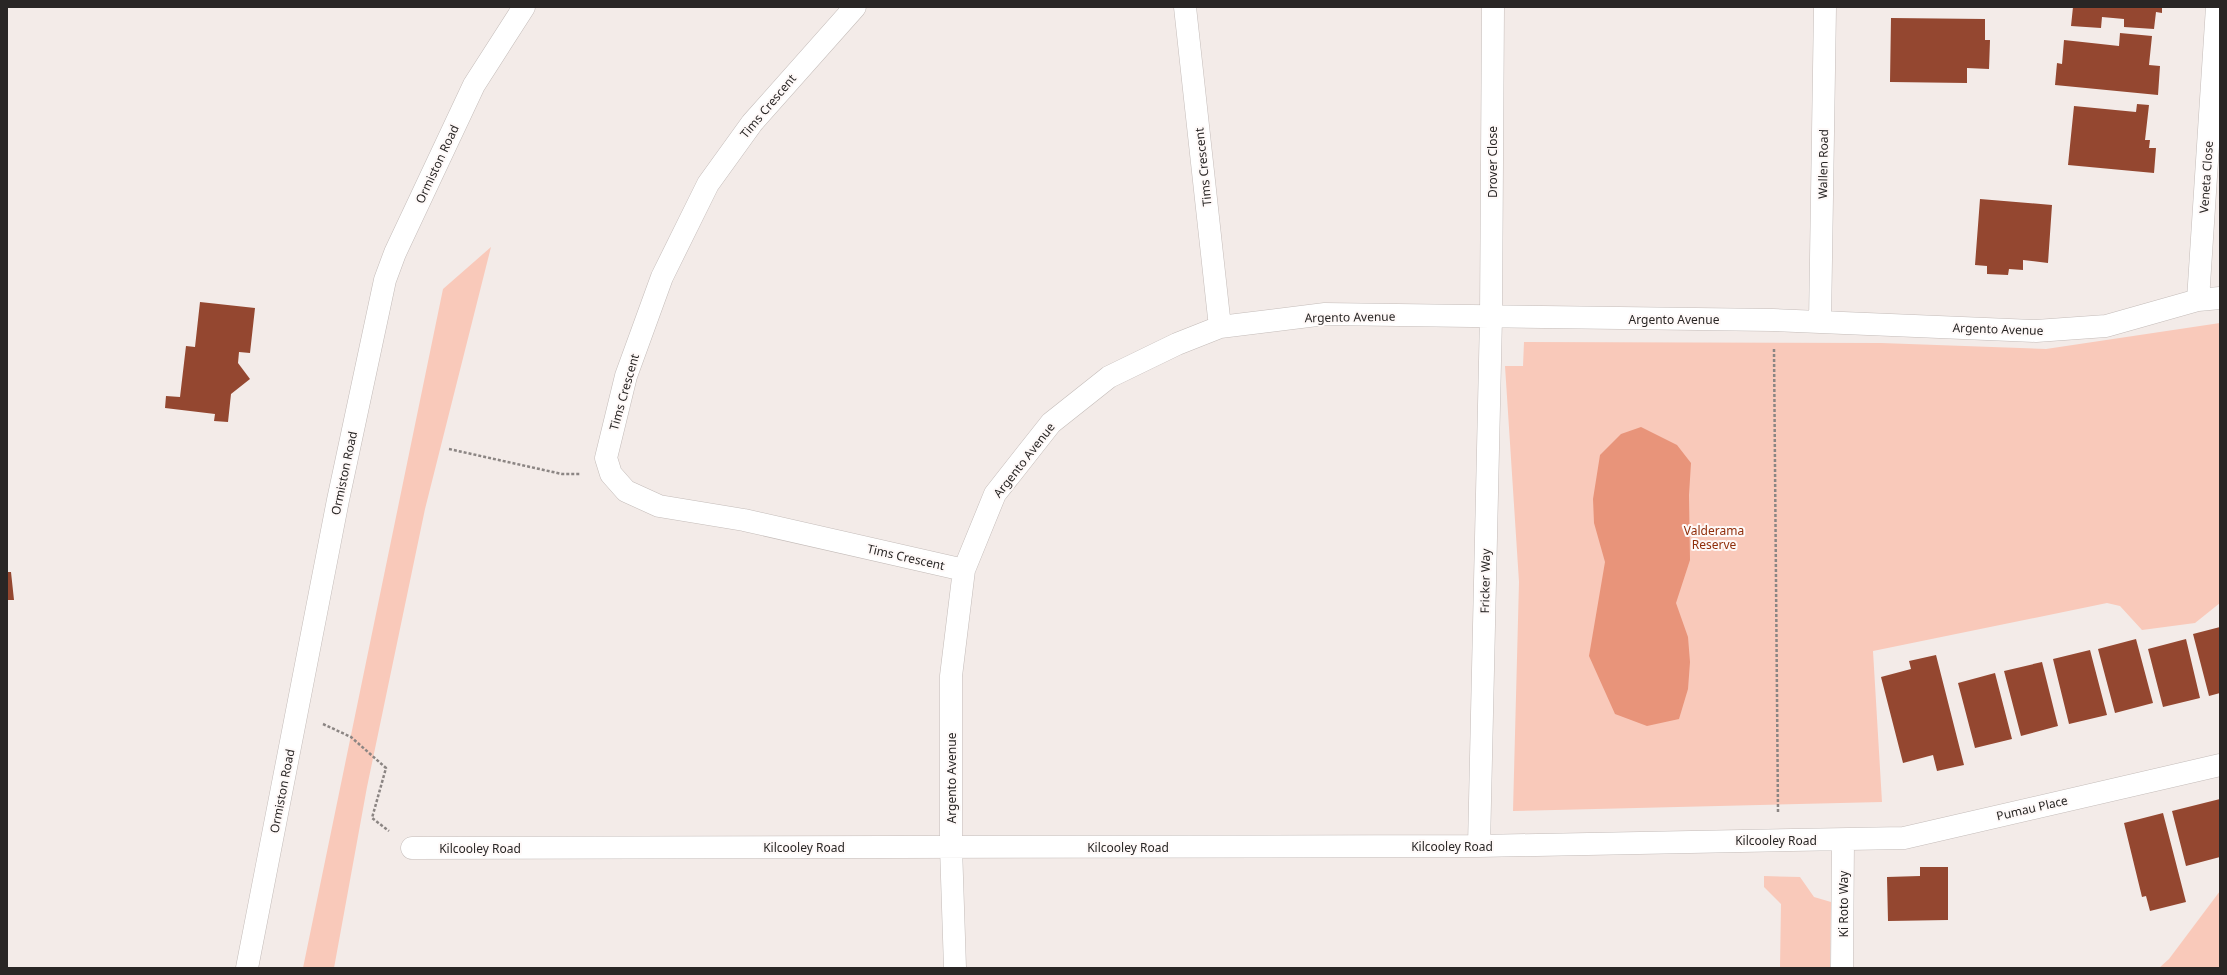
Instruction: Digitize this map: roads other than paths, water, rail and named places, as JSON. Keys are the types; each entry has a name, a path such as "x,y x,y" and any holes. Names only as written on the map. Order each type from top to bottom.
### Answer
{"street":[{"name":"Ormiston Road","path":"247,968 336,508 385,280 395,253 474,85 524,7"},
{"name":"Tims Crescent","path":"855,7 752,124 708,184 662,277 626,376 606,458 611,474 626,491 659,506 744,520 964,570"},
{"name":"Tims Crescent","path":"1185,7 1220,327"},
{"name":"Drover Close","path":"1491,317 1493,7"},
{"name":"Wallen Road","path":"1820,322 1825,7"},
{"name":"Veneta Close","path":"2198,300 2217,7"},
{"name":"Argento Avenue","path":"955,968 951,847 951,676 964,570 995,494 1050,423 1109,377 1177,344 1220,327 1325,314 1820,322 2036,331 2106,326 2198,300 2220,298"},
{"name":"Fricker Way","path":"1479,846 1491,317"},
{"name":"Pumau Place","path":"1843,840 1904,838 2220,764"},
{"name":"Kilcooley Road","path":"412,848 1479,846 1843,840"},
{"name":"Ki Roto Way","path":"1842,968 1843,840"}],"park label":[{"name":"Valderama Reserve","path":"1714,537"}]}
